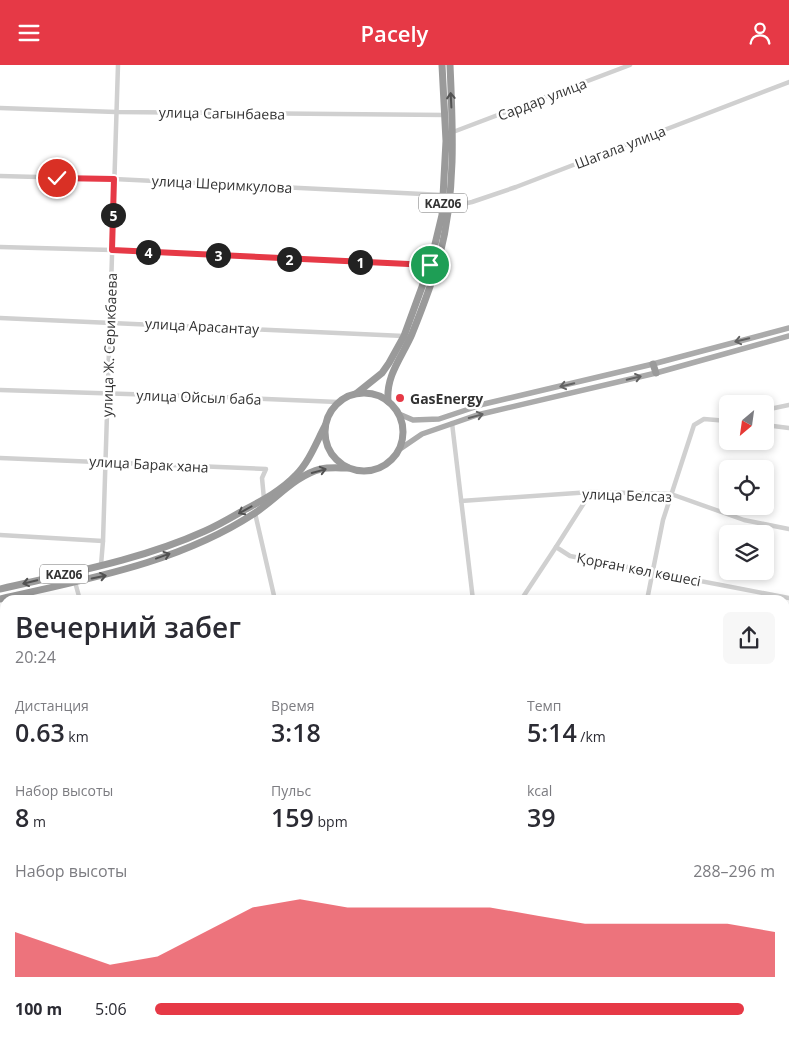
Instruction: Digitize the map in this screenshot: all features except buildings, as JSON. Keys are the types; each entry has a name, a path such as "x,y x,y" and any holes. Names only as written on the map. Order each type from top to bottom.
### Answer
{"highway":[{"name":"KАZ06","path":"0,589 101,565 161,548 206,531 264,499 298,473 313,451 329,413 338,402 357,393 382,373 404,336 430,265 442,215 446,141 442,65"},
{"name":"KАZ06","path":"388,401 387,389 389,380 412,335 438,260 444,235 449,207 453,132 450,65"},
{"path":"653,364 656,373"},
{"path":"357,393 378,395 388,401 399,414 403,425 400,449"},
{"path":"325,426 325,439 329,451 337,461 348,468"},
{"name":"KАZ06","path":"18,595 117,573 189,547 229,529 255,513 310,473 323,469 348,468 372,471 384,467 400,449"}],"main road":[{"path":"399,414 413,420 438,419 484,404 653,364 789,328"},
{"path":"400,449 422,434 452,423 656,373 789,336"}],"street":[{"name":"улица Ж. Серикбаева","path":"101,565 118,65"},
{"name":"Сардар улица","path":"453,132 630,65"},
{"name":"Шагала улица","path":"449,207 472,202 516,187 789,82"},
{"name":"улица Сагынбаева","path":"0,107 116,113 445,115"},
{"name":"улица Шеримкулова","path":"0,176 114,179 443,195"},
{"path":"0,247 112,250 430,265"},
{"name":"улица Арасантау","path":"0,318 404,336"},
{"name":"улица Ойсыл баба","path":"0,390 338,402"},
{"path":"774,408 789,405"},
{"path":"647,595 664,520 694,425 704,419 719,420"},
{"path":"452,423 473,595"},
{"path":"774,426 789,427"},
{"name":"улица Барак хана","path":"0,458 266,469 262,478 264,499"},
{"name":"улица Белсаз","path":"461,501 591,491 671,495 744,520 789,529"},
{"name":"Қорған көл көшесі","path":"591,491 556,547 570,556 773,595"},
{"path":"255,513 274,595"},
{"path":"0,535 103,541"},
{"path":"524,595 556,547"},
{"path":"76,582 79,595"}],"place":[{"name":"GasEnergy","path":"400,398"}],"route":[{"path":"57,178 114,179 112,250 430,265"}]}
